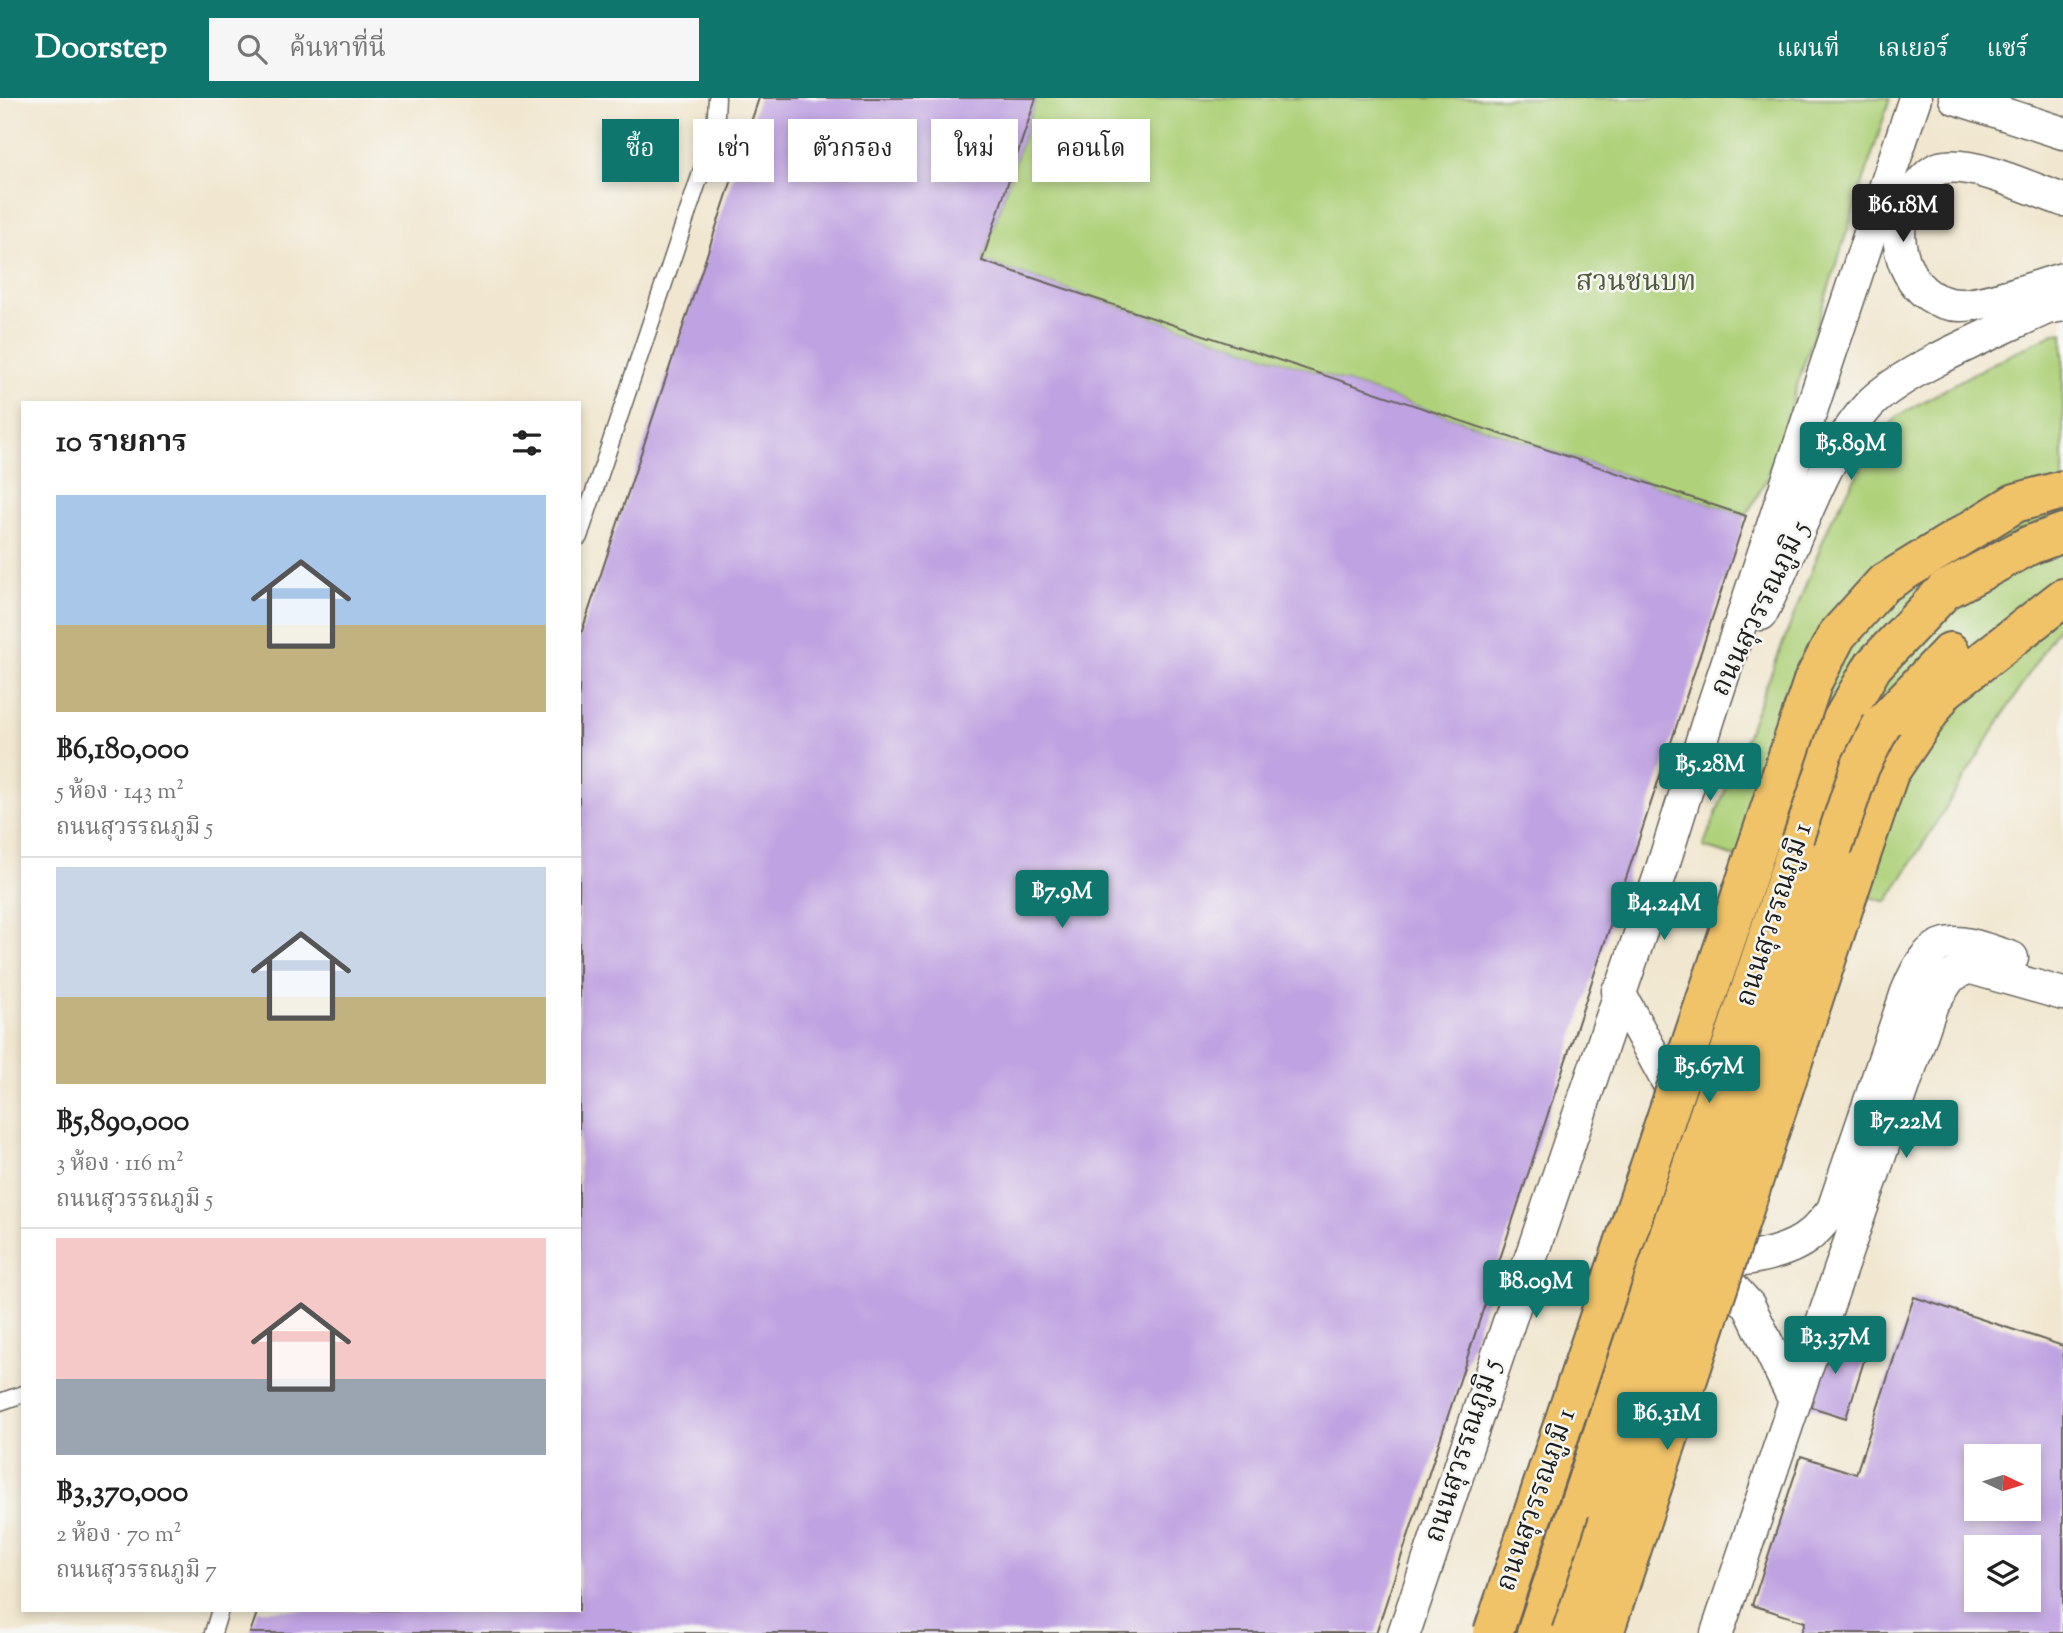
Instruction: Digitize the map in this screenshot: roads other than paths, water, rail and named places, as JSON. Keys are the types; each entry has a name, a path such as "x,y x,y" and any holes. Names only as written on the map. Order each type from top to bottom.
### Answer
{"highway":[{"name":"ถนนสุวรรณภูมิ 1","path":"1493,1633 1813,681 1837,635 1882,584 2015,503 2063,490"},
{"name":"ถนนสุวรรณภูมิ 1","path":"1536,1633 1835,732 1873,666 1944,591 2030,545 2063,533"},
{"name":"ถนนสุวรรณภูมิ 1","path":"1571,1633 1860,767 1882,724 1952,650 2063,587"},
{"path":"1604,1633 1889,773 1944,691 2063,598"}],"street":[{"name":"ถนนสุวรรณภูมิ 5","path":"1404,1633 1618,991 1660,875 1710,715 1915,98"},
{"path":"1955,98 2063,133"},
{"name":"ถนนสุวรรณภูมิ 5","path":"1895,158 1902,209 1903,264 1916,285 1935,298 1959,306 2063,279"},
{"name":"ถนนสุวรรณภูมิ 5","path":"1868,240 1902,209 1930,173 1945,167 1974,170 2063,200"},
{"name":"ถนนสุวรรณภูมิ 5","path":"1710,715 1770,597 1821,481 1869,406 1895,384 2047,308 2063,305"},
{"path":"1707,1259 1747,1260 1774,1252 1809,1237 1833,1210 1907,992 1915,971 1931,950 1947,942 1968,944 2063,976"},
{"path":"1717,1633 1932,1004 1950,977 1968,967 2063,994"},
{"path":"1618,991 1686,1121 1690,1134 1694,1231 1707,1259 1749,1306 1796,1401"},
{"path":"1581,1633 1707,1259"}],"lane":[{"path":"581,531 715,131 717,98"},
{"path":"0,1402 21,1395"},
{"path":"213,1633 219,1612"}],"park label":[{"name":"สวนชนบท","path":"1636,283"}]}
